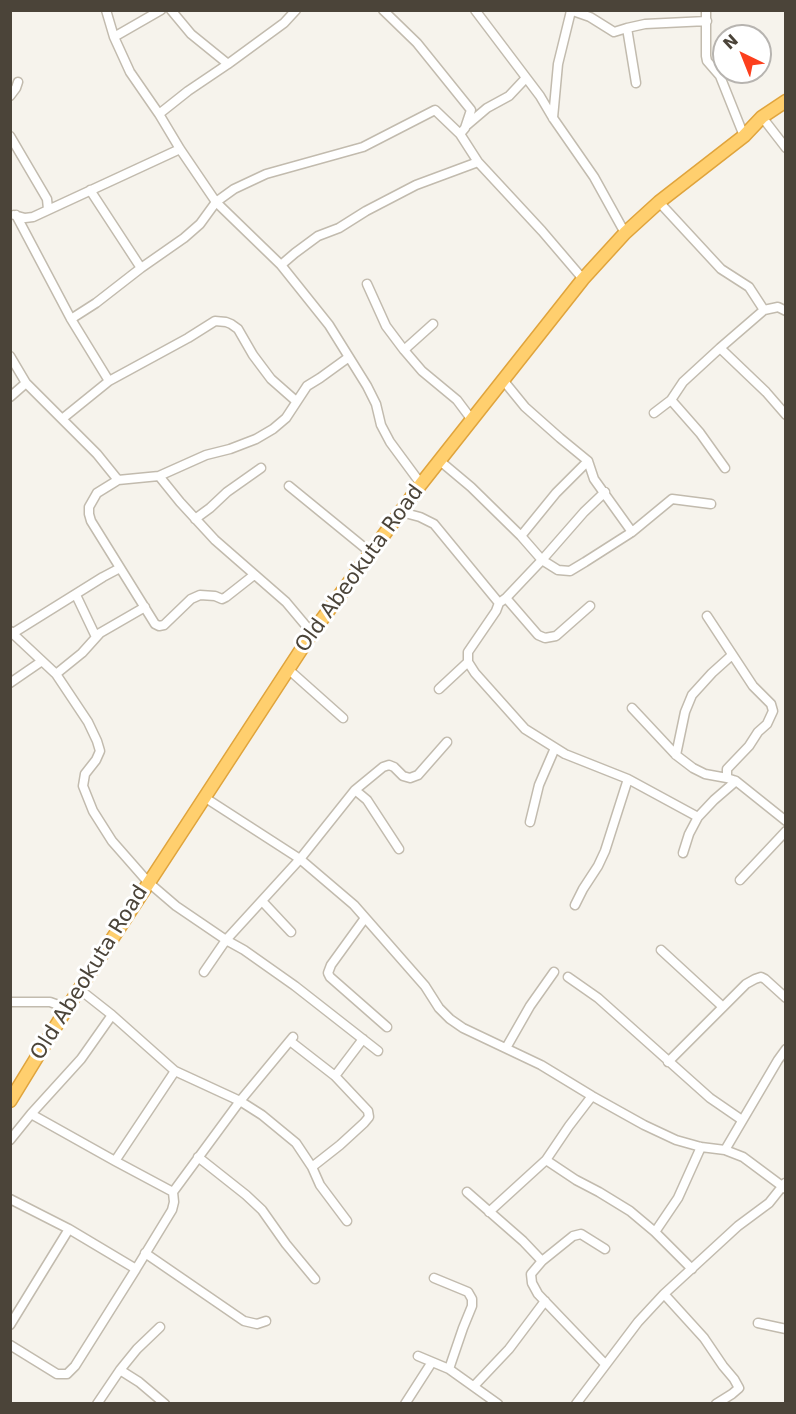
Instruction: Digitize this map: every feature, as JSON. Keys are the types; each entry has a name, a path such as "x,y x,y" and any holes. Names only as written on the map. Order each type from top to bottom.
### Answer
{"highway":[{"name":"Old Abeokuta Road","path":"10,1101 79,989 288,669 421,484 583,279 625,233 659,202 744,136 762,117 786,101"}],"street":[{"path":"106,10 114,37 130,72 180,149 216,202 281,265 329,325 367,386 376,404 381,425 390,442 421,484"},
{"path":"114,37 161,10"},
{"path":"171,10 191,34 228,64"},
{"path":"159,114 284,23 296,10"},
{"path":"383,10 417,43 471,110 462,131"},
{"path":"475,10 540,96 552,118 594,177 625,233"},
{"path":"706,10 707,61 720,76 744,136"},
{"path":"552,118 558,64 570,11 590,17 614,33 645,24 707,21"},
{"path":"627,28 636,83"},
{"path":"462,131 474,118 508,96 525,79"},
{"path":"10,96 18,82"},
{"path":"71,319 184,238 200,224 216,202 234,189 266,174 363,147 435,110 462,131 478,162 583,279"},
{"path":"762,117 786,148"},
{"path":"10,136 52,208"},
{"path":"13,215 33,217 180,149"},
{"path":"281,265 318,237 339,228 375,206 416,185 478,162"},
{"path":"90,190 141,268"},
{"path":"659,202 721,269 749,287 765,310"},
{"path":"13,215 71,319 109,381"},
{"path":"367,284 386,326 404,350 422,371 457,400 472,420"},
{"path":"654,413 671,400 683,382 765,310 778,307 786,311"},
{"path":"62,418 109,381 215,321 226,322 238,329 253,356 271,380 296,401"},
{"path":"404,350 433,324"},
{"path":"720,348 766,392 786,416"},
{"path":"10,356 27,383 97,454 118,480"},
{"path":"254,575 222,599 200,595 191,599 164,625 159,626 155,624 91,521 89,507 97,493 118,480 159,476 207,455 256,439 286,418 307,386 349,357"},
{"path":"503,380 525,407 588,461 594,479 632,532"},
{"path":"10,398 27,383"},
{"path":"671,400 725,468"},
{"path":"440,461 471,487 542,560 558,570 570,571 585,562 632,532 672,499 711,504"},
{"path":"520,536 556,493 588,461"},
{"path":"195,519 261,468"},
{"path":"159,476 215,540 286,602 312,633"},
{"path":"289,486 371,553"},
{"path":"605,492 503,600 468,652 468,662 525,729 565,754 628,778 698,817"},
{"path":"401,512 434,524 538,635 545,638 556,636 590,606"},
{"path":"120,568 11,633 56,674 98,741 100,751 85,774 83,786 93,811 112,841 148,882 176,906 278,974 378,1051"},
{"path":"76,595 96,637"},
{"path":"56,674 110,626 146,607"},
{"path":"707,616 753,686 771,704 772,711 767,724 728,769 731,780"},
{"path":"676,755 685,712 692,695 732,655"},
{"path":"10,683 42,661"},
{"path":"440,688 468,662"},
{"path":"288,669 343,718"},
{"path":"632,708 676,755 693,768 705,774 731,780 786,821"},
{"path":"204,972 226,940 300,859 355,790 383,767 389,765 403,776 410,778 418,775 447,742"},
{"path":"530,822 539,786 555,748"},
{"path":"575,905 605,851 628,778"},
{"path":"684,853 689,834 698,817 731,780"},
{"path":"355,790 367,800 399,849"},
{"path":"204,797 300,859 354,905 417,978 439,1008 463,1028 541,1065 644,1125 676,1140 743,1156 785,1185 769,1203 738,1226 664,1294 638,1322 576,1404"},
{"path":"740,880 786,831"},
{"path":"262,901 291,932"},
{"path":"365,918 331,965 328,973 330,978 387,1027"},
{"path":"661,950 723,1007"},
{"path":"506,1048 530,1006 554,972"},
{"path":"568,977 598,998 710,1098 742,1120"},
{"path":"668,1062 746,984 755,979 761,977 765,979 786,998"},
{"path":"79,989 175,1071 240,1101 262,1115 296,1143 312,1167 320,1185 347,1221"},
{"path":"10,1002 50,1002 67,1008"},
{"path":"10,1140 81,1059 112,1016"},
{"path":"10,1345 57,1374 67,1374 75,1366 172,1210 173,1192 240,1101 291,1039 335,1076 368,1111 369,1117 340,1145 312,1167"},
{"path":"335,1076 363,1039"},
{"path":"724,1150 786,1049"},
{"path":"115,1161 175,1071"},
{"path":"489,1212 546,1160 568,1126 592,1096"},
{"path":"31,1114 173,1192"},
{"path":"655,1232 678,1198 701,1147"},
{"path":"198,1157 262,1210 286,1245 315,1280"},
{"path":"546,1160 630,1211 692,1269"},
{"path":"467,1192 543,1261"},
{"path":"10,1199 69,1229 136,1269"},
{"path":"10,1325 69,1229"},
{"path":"605,1249 581,1234 573,1236 531,1274 532,1283 538,1294 605,1364"},
{"path":"145,1253 244,1321 257,1324 266,1321"},
{"path":"434,1278 468,1292 472,1299 472,1306 449,1370"},
{"path":"664,1294 704,1338 734,1378 738,1388 716,1404"},
{"path":"474,1386 509,1349 545,1301"},
{"path":"758,1323 786,1329"},
{"path":"97,1404 137,1349 160,1327"},
{"path":"418,1356 449,1370 498,1404"},
{"path":"405,1404 432,1362"},
{"path":"120,1370 139,1382 165,1404"},
{"path":"732,1394 736,1404"}]}
